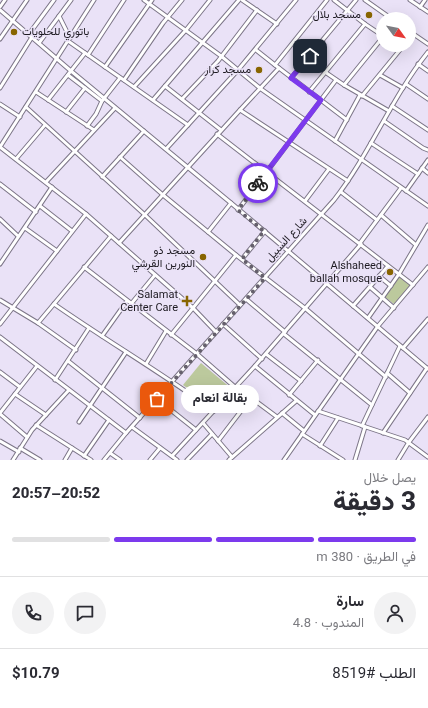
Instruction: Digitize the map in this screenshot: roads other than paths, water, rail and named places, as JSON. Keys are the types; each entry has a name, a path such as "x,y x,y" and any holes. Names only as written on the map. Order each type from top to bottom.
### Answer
{"street":[{"path":"0,39 27,0"},
{"path":"29,34 54,0"},
{"path":"39,43 71,0"},
{"path":"94,0 26,108 2,141 0,147 86,214 193,308 216,332"},
{"path":"48,100 70,71 86,54 124,0"},
{"path":"144,0 204,43 261,88 406,192 428,206"},
{"path":"105,67 152,0"},
{"path":"124,80 168,17 182,0"},
{"path":"134,87 186,30 210,0"},
{"path":"153,100 241,0 277,24"},
{"path":"166,149 256,50 296,0"},
{"path":"275,64 327,0"},
{"path":"334,0 376,31"},
{"path":"291,78 356,0"},
{"path":"365,0 382,12"},
{"path":"410,0 428,12"},
{"path":"420,7 425,0"},
{"path":"3,1 0,9 94,93 166,149 427,368 383,433"},
{"path":"182,99 221,56 257,10"},
{"path":"59,16 69,39 86,54 188,125"},
{"path":"310,92 365,24"},
{"path":"416,36 428,44"},
{"path":"0,88 32,37"},
{"path":"344,85 376,45"},
{"path":"256,50 347,120"},
{"path":"335,141 361,96 380,75 397,52"},
{"name":"شارع السبيل","path":"104,460 341,192 403,88 418,64 428,52"},
{"path":"418,64 428,71"},
{"path":"119,243 279,68"},
{"path":"325,72 361,96 389,111"},
{"path":"68,75 86,86"},
{"path":"380,75 403,88"},
{"path":"87,126 96,114 103,99 120,78"},
{"path":"238,210 336,80"},
{"path":"406,84 428,99"},
{"path":"66,112 86,86"},
{"path":"165,86 221,130"},
{"path":"36,92 94,130"},
{"path":"0,104 20,117"},
{"path":"392,106 428,130"},
{"path":"26,108 145,215 240,305"},
{"path":"46,182 115,108"},
{"path":"240,110 348,181"},
{"path":"384,121 427,148"},
{"path":"16,159 45,125"},
{"path":"102,177 144,131"},
{"path":"218,134 413,285"},
{"path":"371,143 418,174"},
{"path":"120,157 163,195 236,255 410,393"},
{"path":"406,192 428,160"},
{"path":"422,168 428,173"},
{"path":"305,201 329,169"},
{"path":"0,184 36,212"},
{"path":"0,264 52,187"},
{"path":"172,456 236,388 306,309 360,244 401,188"},
{"path":"341,192 377,220"},
{"path":"208,232 231,203"},
{"path":"40,206 72,231"},
{"path":"0,324 86,214"},
{"path":"381,215 416,245"},
{"path":"0,218 18,236"},
{"path":"368,318 399,274 428,225"},
{"path":"24,228 57,251"},
{"path":"242,259 264,231"},
{"path":"38,323 111,236"},
{"path":"0,253 4,257"},
{"path":"171,335 236,255"},
{"path":"353,306 388,266"},
{"path":"84,267 197,354 236,388 277,417"},
{"path":"284,460 378,326 428,267"},
{"path":"131,304 155,275"},
{"path":"379,276 391,286"},
{"path":"370,287 394,308"},
{"path":"246,299 372,405"},
{"path":"0,300 38,323 76,350"},
{"path":"102,336 127,301"},
{"path":"54,304 173,382 214,411"},
{"path":"354,460 372,405 386,375 402,347 428,318"},
{"path":"223,324 262,359"},
{"path":"55,380 89,328"},
{"path":"146,364 166,331"},
{"path":"0,337 126,434"},
{"path":"78,422 126,352"},
{"path":"266,354 301,381"},
{"path":"289,395 318,360"},
{"path":"68,361 140,418"},
{"path":"27,437 0,414 36,366"},
{"path":"255,366 315,416"},
{"path":"0,372 20,387"},
{"path":"13,460 36,425 69,390"},
{"path":"15,394 46,415"},
{"path":"218,441 251,398"},
{"path":"157,399 196,430"},
{"path":"229,460 296,401"},
{"path":"318,411 405,440 428,457"},
{"path":"282,414 320,446 343,460"},
{"path":"398,460 409,442 427,422 428,417"},
{"path":"320,446 338,418"},
{"path":"84,456 109,420"},
{"path":"203,423 232,457"},
{"path":"36,425 91,460"},
{"path":"132,427 177,460"},
{"path":"187,460 212,434"},
{"path":"0,442 40,460"},
{"path":"65,460 72,448"},
{"path":"150,460 160,448"},
{"path":"110,453 120,460"}],"place":[{"name":"مسجد بلال","path":"369,15"},
{"name":"باتوري للحلويات","path":"14,32"},
{"name":"مسجد كرار","path":"259,70"},
{"name":"مسجد ذو النورين القرشي","path":"203,257"},
{"name":"Alshaheed ballah mosque","path":"390,272"},
{"name":"Salamat Center Care","path":"187,301"},
{"name":"بقالة انعام","path":"157,399"}]}
